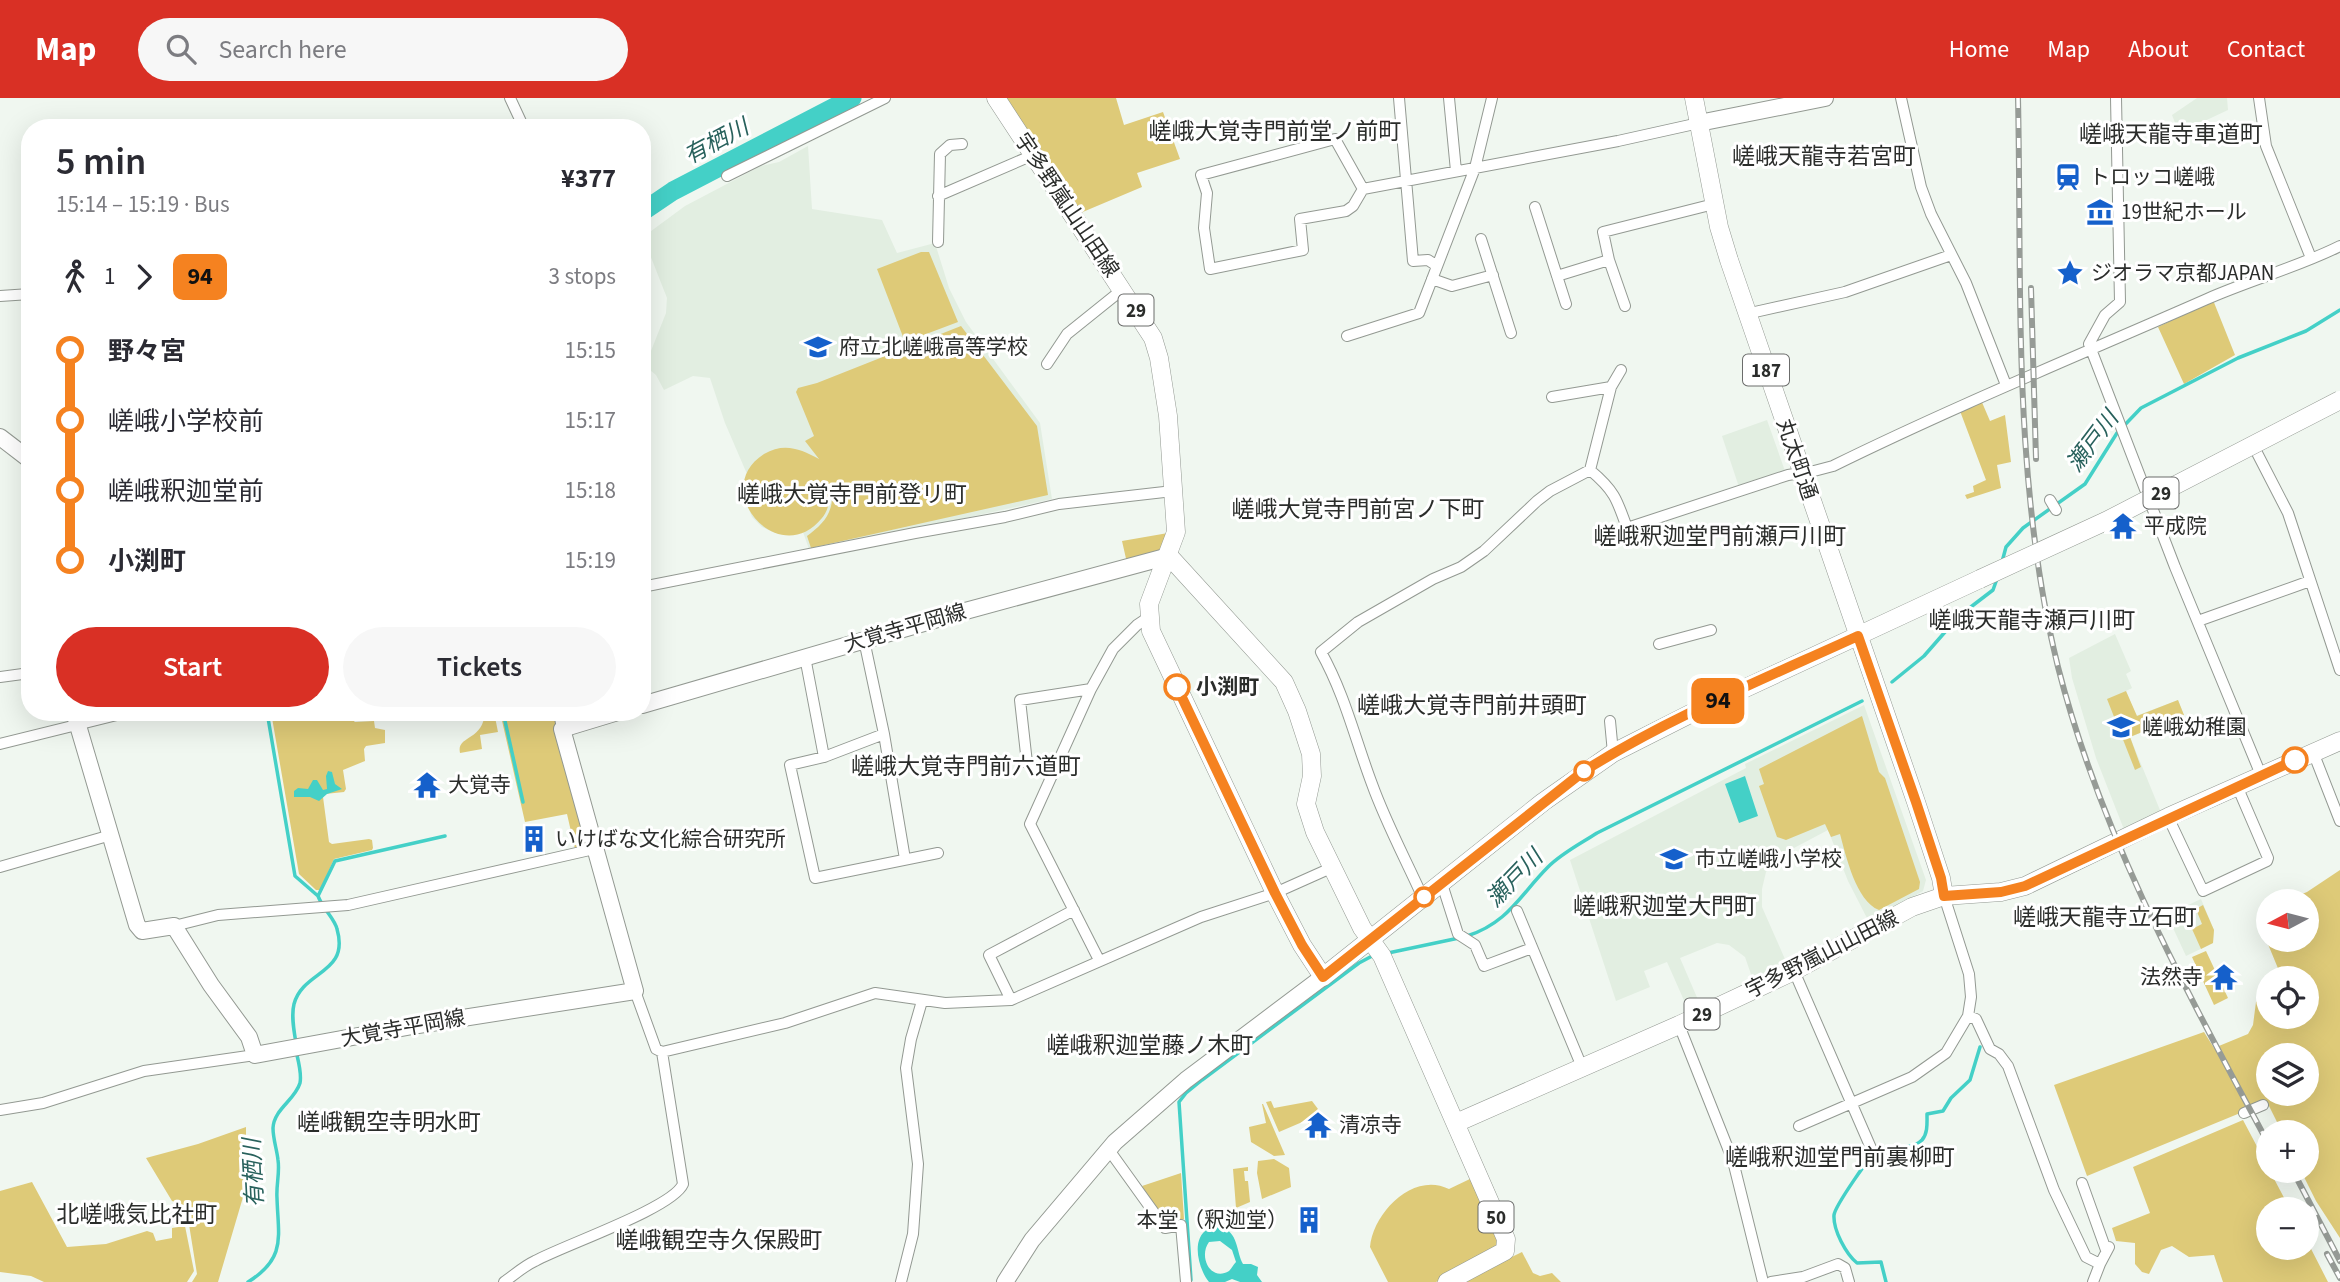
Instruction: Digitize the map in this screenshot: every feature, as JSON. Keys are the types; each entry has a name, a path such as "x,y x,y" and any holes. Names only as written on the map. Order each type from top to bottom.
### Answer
{"main road":[{"name":"宇多野嵐山山田線","path":"996,98 1153,338 1160,358 1168,416 1176,532 1153,593 1149,617 1151,631 1275,893 1302,945 1323,977"},
{"name":"丸太町通","path":"1694,98 1719,227 1746,314 1920,815 1941,878 1944,896"},
{"path":"1699,123 1825,98"},
{"name":"29","path":"1323,977 1376,948 1423,898 1543,802 1613,753 1696,711 2106,521 2340,400"},
{"path":"0,438 21,453"},
{"path":"1169,555 1284,682 1311,754 1311,776 1306,804 1315,832 1331,868 1376,948 1456,1123"},
{"name":"大覚寺平岡線","path":"651,702 1169,555"},
{"path":"77,721 137,925 142,931 174,926 211,985 249,1037 255,1055"},
{"path":"560,721 635,991"},
{"name":"宇多野嵐山山田線","path":"1456,1123 1794,971 1912,907 1944,896 2001,892 2025,886 2168,817 2340,741"},
{"path":"1005,1282 1032,1240 1115,1142 1185,1080 1323,977"},
{"name":"大覚寺平岡線","path":"255,1055 428,1023 635,991"},
{"name":"50","path":"1447,1282 1507,1248 1506,1239 1456,1123"}],"street":[{"path":"510,98 520,119"},
{"path":"727,176 885,98"},
{"path":"1399,98 1413,261 1428,260 1437,266"},
{"path":"1449,98 1456,172"},
{"path":"1347,336 1419,313 1475,168 1492,98"},
{"path":"1901,98 1921,187 1931,214 1966,283 2006,386"},
{"path":"2116,98 2120,302 2105,315 2089,344 2261,775"},
{"path":"2259,98 2266,146 2311,258"},
{"path":"1363,189 1335,139 1201,174 1207,193 1204,228 1210,269 1303,250 1300,219 1346,211 1353,206 1363,189 1699,123"},
{"path":"939,242 940,154 950,145 962,144"},
{"path":"938,196 1033,155"},
{"path":"1625,306 1609,260 1603,232 1714,204"},
{"path":"1535,207 1566,304"},
{"path":"1481,239 1511,333"},
{"path":"1590,470 1608,485 1618,502 1627,528 1788,475 1833,466 2006,386 2209,298 2340,246"},
{"path":"1746,314 1845,292 1951,255"},
{"path":"1557,276 1609,260"},
{"path":"1432,279 1452,286 1493,275"},
{"path":"1047,364 1067,334 1123,289"},
{"path":"0,296 21,295"},
{"path":"1423,898 1372,784 1338,684 1321,652 1358,622 1433,579 1461,567 1484,551 1550,491 1590,470 1611,387 1621,370"},
{"path":"1552,397 1611,387"},
{"path":"2340,394 2310,415 2255,449 2152,505 2056,550 2052,537 2148,493 2241,442 2310,415 2340,406"},
{"path":"2255,449 2288,513 2340,670"},
{"path":"651,585 1059,504 1172,491"},
{"path":"2072,528 2077,540"},
{"path":"2198,621 2310,580"},
{"path":"1099,960 1030,824 1091,690 1113,649 1149,617"},
{"path":"1659,644 1711,630"},
{"path":"864,640 884,734 905,859"},
{"path":"805,657 824,757"},
{"path":"0,677 21,674"},
{"path":"1052,776 1027,763 1020,700 1091,690"},
{"path":"0,744 70,721"},
{"path":"1610,721 1613,753"},
{"path":"884,734 824,757 790,765 815,878 938,853"},
{"path":"2313,752 2340,821"},
{"path":"2168,817 2203,891 2267,861 2268,858 2237,786"},
{"path":"0,867 111,835"},
{"path":"174,926 218,915 348,905 594,849"},
{"path":"635,991 656,1049 662,1052 786,1023 875,993 945,1003 1011,1000 1201,916 1275,893 1331,868"},
{"path":"1442,884 1463,937 1475,945 1485,965 1532,948"},
{"path":"1799,1126 1912,1077 1946,1053 1968,1016 1971,996 1969,974 1944,896"},
{"path":"1011,1000 989,955 1074,910"},
{"path":"1517,911 1582,1067"},
{"path":"1794,971 1874,1155"},
{"path":"901,1282 913,1234 918,1164 906,1068 922,1001"},
{"path":"1968,1016 1976,1019 1990,1049 1999,1054 2008,1066 2054,1190 2086,1257 2100,1264"},
{"path":"1679,1025 1733,1161 1763,1282"},
{"path":"504,1282 534,1261 644,1211 680,1191 683,1184 662,1052"},
{"path":"0,1110 43,1103 144,1071 255,1055"},
{"path":"2244,1113 2261,1106"},
{"path":"1109,1150 1165,1228 1181,1225 1186,1282"},
{"path":"2082,1183 2108,1249 2093,1282"},
{"path":"1771,1282 1803,1277 1838,1264 1845,1268 1849,1282"}],"shaded area":[{"path":"1001,98 1116,98 1124,125 1163,112 1180,159 1137,173 1142,187 1078,214"},
{"path":"2197,98 2227,98 2228,110 2179,133 2172,115"},
{"name":"府立北嵯峨高等学校","path":"808,146 812,209 882,220 897,253 935,243 949,288 966,322 1040,423 1052,499 810,552 803,532 793,535 775,533 762,527 752,517 744,497 747,474 725,423 710,378 693,376 664,390 651,371 651,351 666,313 667,298 651,257 651,231 685,206 761,166 779,162"},
{"path":"921,252 929,252 958,322 905,342 877,269"},
{"path":"2213,300 2235,355 2184,384 2158,327"},
{"path":"961,326 1037,426 1048,495 811,548 807,536 826,518 831,507 832,494 822,518 805,532 787,535 770,531 756,519 746,504 743,487 749,469 764,454 778,448 792,448 819,459 805,441 814,436 796,392 798,388"},
{"path":"1981,400 1990,421 2005,415 2011,462 1997,465 2001,488 1967,499 1965,495 1974,492 1973,486 1986,480 1960,411"},
{"path":"1767,420 1785,471 1739,487 1722,436"},
{"path":"1168,533 1160,552 1127,563 1122,541"},
{"name":"嵯峨幼稚園","path":"2115,634 2131,671 2126,674 2132,688 2126,691 2136,716 2178,700 2184,715 2130,737 2162,815 2125,832 2096,758 2072,678 2069,658"},
{"path":"2126,691 2137,716 2178,700 2184,715 2130,737 2141,767 2135,770 2107,699"},
{"name":"市立嵯峨小学校","path":"1864,705 1926,880 1923,891 1869,922 1848,881 1828,830 1777,857 1766,872 1762,907 1788,966 1754,983 1745,957 1729,945 1717,943 1680,958 1702,1009 1690,1014 1667,962 1644,971 1650,987 1616,1001 1570,860 1746,768 1745,764"},
{"path":"1862,716 1879,772 1885,778 1920,882 1919,889 1879,910 1871,905 1858,888 1840,834 1831,837 1825,824 1786,840 1777,837 1759,786 1764,784 1759,769"},
{"path":"273,721 374,721 375,728 385,730 385,743 366,746 365,761 343,770 346,789 344,792 325,794 323,797 329,842 332,844 369,839 372,840 373,848 334,859 320,890 316,890 299,874"},
{"path":"496,721 498,732 480,735 482,749 460,753 462,743 480,729 483,722"},
{"path":"502,721 555,721 585,844 575,849 567,814 525,822"},
{"path":"2340,870 2340,1238 2319,1206 2319,1197 2314,1197 2307,1183 2319,1183 2319,1120 2276,1120 2269,1106 2319,1106 2319,1043 2256,1043 2257,1106 2087,1176 2054,1085 2204,1032 2214,1048 2248,1034 2253,1025 2256,1002 2256,1029 2319,1029 2319,966 2277,966 2271,952 2319,952 2319,889 2312,889"},
{"path":"2201,899 2214,930 2213,943 2186,956 2167,915"},
{"path":"2203,905 2214,930 2213,943 2201,949 2192,929 2202,924 2196,909"},
{"path":"2206,951 2228,998 2214,1005 2192,957"},
{"path":"1271,1101 1274,1108 1312,1101 1327,1131 1314,1136 1307,1120 1279,1132 1266,1102"},
{"path":"1262,1104 1285,1155 1274,1156 1251,1142 1249,1127 1266,1123"},
{"path":"2243,1120 2256,1145 2256,1183 2276,1183 2284,1197 2256,1197 2256,1260 2317,1260 2328,1282 2223,1282 2214,1255 2189,1257 2172,1246 2161,1250 2149,1274 2142,1272 2135,1264 2135,1243 2116,1241 2112,1228 2150,1213 2133,1167"},
{"path":"246,1127 246,1187 218,1282 192,1282 197,1274 186,1206 172,1201 146,1158"},
{"path":"1274,1159 1289,1168 1291,1187 1262,1199 1257,1173 1258,1161"},
{"path":"1248,1167 1248,1171 1244,1171 1250,1202 1236,1208 1233,1169"},
{"path":"1181,1173 1184,1219 1166,1224 1142,1186"},
{"path":"1472,1178 1497,1235 1498,1244 1488,1258 1436,1282 1388,1282 1370,1247 1373,1234 1387,1209 1409,1190 1435,1185 1449,1189"},
{"path":"32,1182 67,1247 106,1244 147,1231 153,1233 156,1241 172,1238 172,1228 185,1226 194,1271 187,1282 44,1282 31,1276 0,1272 0,1191"},
{"path":"1522,1252 1533,1273 1540,1276 1552,1273 1561,1282 1461,1282"}],"water":[{"path":"328,771 332,772 335,784 342,789 327,794 319,801 310,797 294,797 294,791 298,788 308,789 313,780 317,780 323,790 327,789"},
{"path":"1745,776 1758,816 1739,823 1725,784"},
{"path":"1218,1227 1231,1233 1243,1264 1258,1267 1257,1275 1262,1282 1240,1282 1232,1279 1209,1282 1198,1255 1199,1240 1209,1228","holes":["1220,1241 1232,1250 1236,1262 1229,1271 1223,1274 1212,1271 1205,1254 1209,1242"]}],"waterway":[{"name":"有栖川","path":"651,206 673,191 852,98"},
{"name":"瀬戸川","path":"2002,562 2006,547 2023,528 2085,484 2117,433 2141,408 2238,358 2306,331 2340,310"},
{"name":"瀬戸川","path":"1892,682 1924,656 1959,616 1993,590 1998,576"},
{"name":"瀬戸川","path":"1467,936 1493,924 1553,862 1597,833 1862,701"},
{"path":"269,721 295,876 318,896"},
{"name":"有栖川","path":"505,721 523,802"},
{"name":"有栖川","path":"296,1043 293,1013 299,993 306,984 324,971 337,955 339,944 336,925 318,896 335,861 445,836"},
{"name":"瀬戸川","path":"1388,953 1459,938"},
{"name":"瀬戸川","path":"1191,1280 1179,1102 1202,1080 1359,963 1374,955"},
{"path":"1886,1282 1881,1262 1857,1263 1849,1254 1841,1241 1834,1215 1854,1180 1875,1152 1885,1148 1912,1146 1922,1140 1926,1131 1927,1114 1943,1111 1951,1098 1970,1080 1980,1047"},
{"name":"有栖川","path":"248,1282 269,1264 278,1245 278,1165 273,1128 277,1115 294,1095 300,1083 296,1051"}],"railway":[{"path":"2018,98 2020,312 2026,455 2043,597 2058,667 2097,791 2122,852 2177,970 2256,1120"},
{"path":"2031,288 2036,459"},
{"path":"2299,1183 2340,1261"},
{"path":"2327,1254 2340,1278"}],"bus line":[{"name":"94","path":"1177,687 1275,893 1302,945 1323,977 1584,771 1613,753 1696,711 1858,636 1916,802 1941,878 1944,896 2001,892 2025,886 2295,760"}],"place":[{"name":"トロッコ嵯峨","path":"2068,177"},
{"name":"19世紀ホール","path":"2100,212"},
{"name":"ジオラマ京都JAPAN","path":"2070,273"},
{"name":"府立北嵯峨高等学校","path":"818,347"},
{"name":"平成院","path":"2123,526"},
{"name":"小渕町","path":"1177,687"},
{"name":"嵯峨幼稚園","path":"2121,727"},
{"name":"大覚寺","path":"427,785"},
{"name":"いけばな文化綜合研究所","path":"534,839"},
{"name":"市立嵯峨小学校","path":"1674,859"},
{"name":"法然寺","path":"2224,977"},
{"name":"清凉寺","path":"1318,1125"},
{"name":"本堂 （釈迦堂）","path":"1309,1220"}],"district":[{"name":"嵯峨大覚寺門前堂ノ前町","path":"1275,131"},
{"name":"嵯峨天龍寺車道町","path":"2171,134"},
{"name":"嵯峨天龍寺若宮町","path":"1824,156"},
{"name":"嵯峨大覚寺門前登リ町","path":"852,494"},
{"name":"嵯峨大覚寺門前宮ノ下町","path":"1358,509"},
{"name":"嵯峨釈迦堂門前瀬戸川町","path":"1720,536"},
{"name":"嵯峨天龍寺瀬戸川町","path":"2032,620"},
{"name":"嵯峨大覚寺門前井頭町","path":"1472,705"},
{"name":"嵯峨大覚寺門前六道町","path":"966,766"},
{"name":"嵯峨釈迦堂大門町","path":"1665,906"},
{"name":"嵯峨天龍寺立石町","path":"2105,917"},
{"name":"嵯峨釈迦堂藤ノ木町","path":"1150,1045"},
{"name":"嵯峨観空寺明水町","path":"389,1122"},
{"name":"嵯峨釈迦堂門前裏柳町","path":"1840,1157"},
{"name":"北嵯峨気比社町","path":"137,1214"},
{"name":"嵯峨観空寺久保殿町","path":"719,1240"}]}
